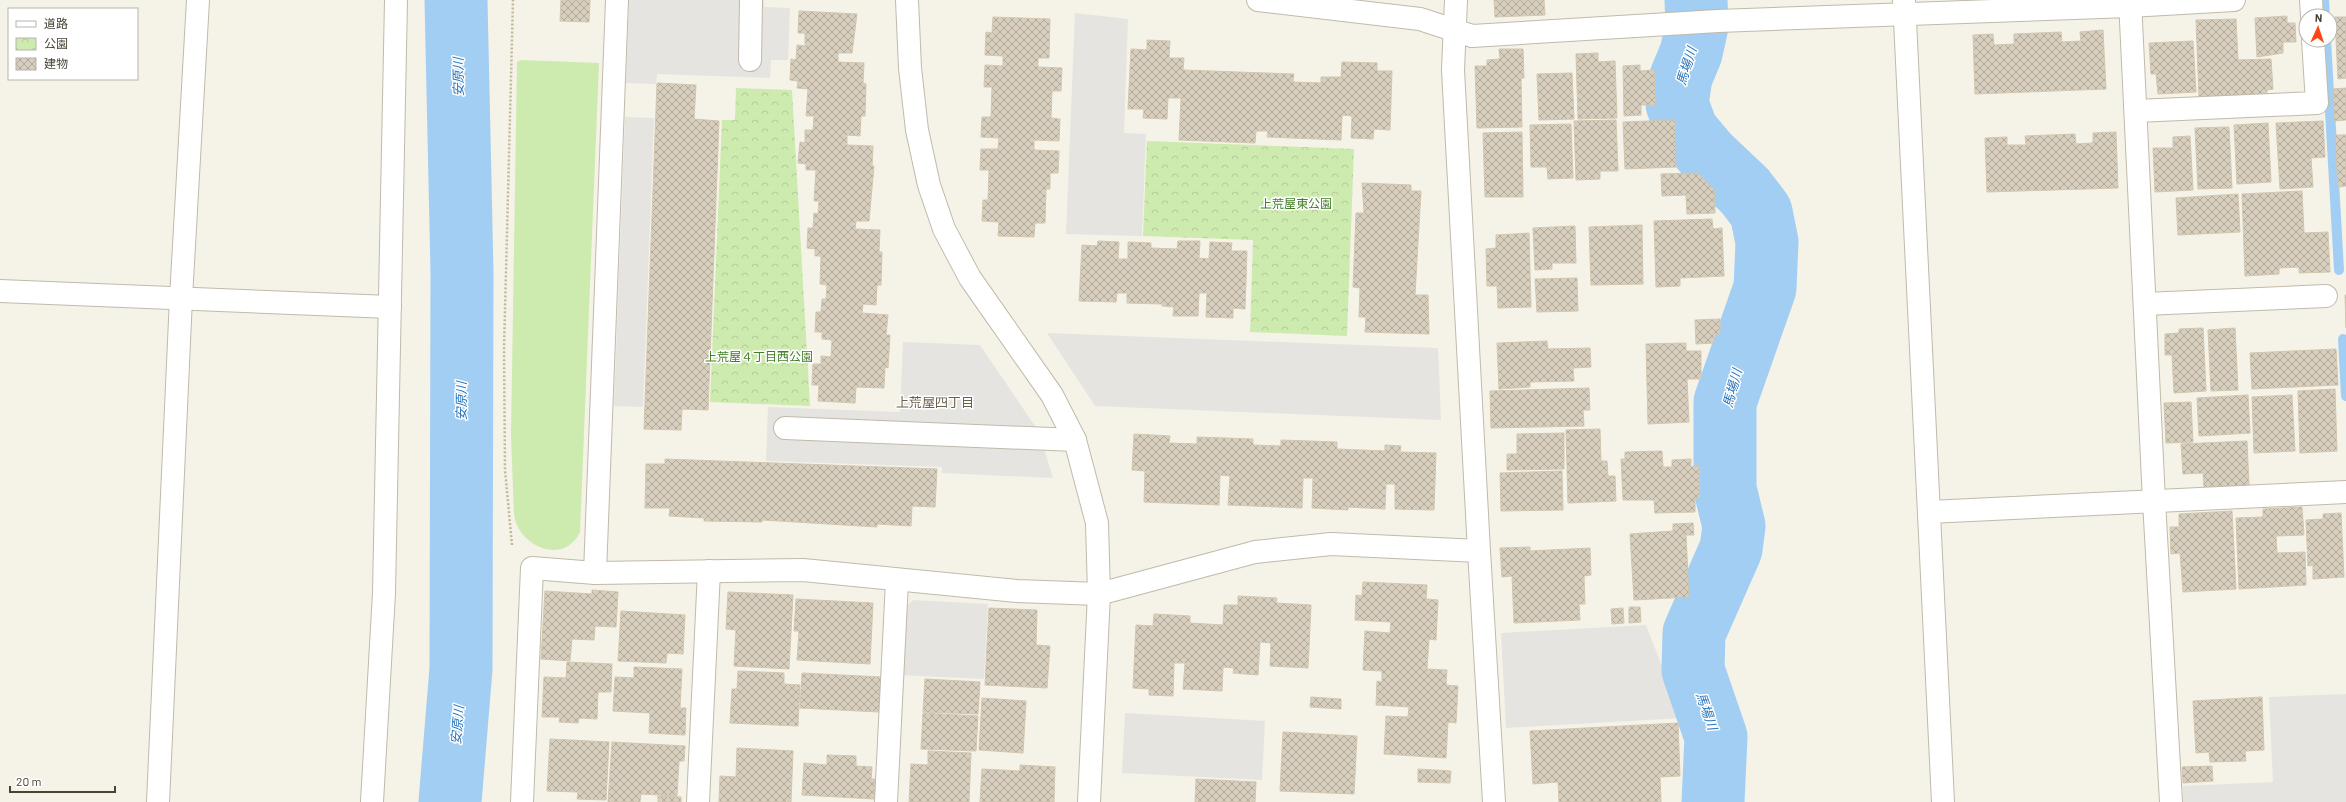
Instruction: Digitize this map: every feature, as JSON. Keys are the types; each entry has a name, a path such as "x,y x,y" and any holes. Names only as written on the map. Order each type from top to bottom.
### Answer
{"street":[{"path":"158,802 181,298 198,0"},
{"path":"372,802 384,593 396,0"},
{"path":"595,573 617,0"},
{"path":"750,60 751,0"},
{"path":"906,0 910,68 917,130 929,185 944,229 970,278 1052,395 1075,440 1097,523 1099,594 1089,802"},
{"path":"1258,0 1420,19 1472,36 1718,21 1904,7 2234,0"},
{"path":"1456,0 1453,70 1494,802"},
{"path":"2130,3 2154,501 2171,802"},
{"path":"1904,7 1943,802"},
{"path":"2136,111 2317,103 2314,48"},
{"path":"0,291 390,307"},
{"path":"2145,304 2326,296"},
{"path":"785,428 1075,440"},
{"path":"1929,512 2346,492"},
{"path":"522,802 532,568 595,573 803,570 897,581 1017,591 1099,594 1255,552 1323,544 1479,551"},
{"path":"698,802 709,571"},
{"path":"886,802 897,581"}],"path":[{"path":"513,0 504,341 505,470 513,554 532,568"}],"green space":[{"path":"521,60 599,63 580,532 573,542 564,548 553,550 543,548 524,536 514,515 511,436 517,62"},
{"name":"上荒屋４丁目西公園","path":"736,88 792,90 810,406 710,402 722,120 735,120"},
{"name":"上荒屋東公園","path":"1147,141 1354,149 1347,336 1250,332 1253,240 1143,236"}],"shaded area":[{"path":"629,0 764,0 764,7 790,8 788,60 771,60 770,78 657,74 656,84 626,83"},
{"path":"1075,13 1128,19 1124,133 1146,134 1142,236 1066,234"},
{"path":"625,117 654,118 643,407 614,406"},
{"path":"1047,333 1438,348 1441,420 1095,406"},
{"path":"903,342 980,345 1039,432 1053,478 942,473 942,467 766,461 768,407 900,412"},
{"path":"913,600 988,604 984,679 900,675 904,609"},
{"path":"1646,625 1682,718 1506,728 1501,633"},
{"path":"2346,694 2346,802 2183,802 2183,786 2273,782 2269,697"},
{"path":"1125,713 1265,721 1262,780 1122,773"}],"building":[{"path":"561,0 590,0 589,22 560,21"},
{"path":"1494,0 1544,0 1545,15 1495,17"},
{"path":"799,11 857,14 852,53 838,53 838,62 864,63 863,83 866,84 865,116 861,116 860,136 847,135 847,145 873,146 872,166 874,166 869,221 856,221 855,229 880,230 879,252 882,252 881,285 877,285 876,305 863,304 862,313 888,315 886,335 890,335 888,368 885,367 884,388 856,387 855,403 818,401 819,385 812,385 813,364 821,364 821,356 831,357 832,340 822,339 822,332 815,332 816,312 821,312 822,299 826,299 827,285 820,284 821,256 815,256 815,249 807,248 808,228 813,228 814,213 818,214 819,201 814,201 816,170 806,170 806,164 798,163 800,142 805,143 805,130 813,130 814,116 806,116 808,89 797,88 798,81 790,80 791,59 796,60 797,45 805,46 805,33 798,33"},
{"path":"2287,16 2287,23 2295,23 2296,42 2283,42 2283,53 2257,57 2255,18"},
{"path":"993,17 1050,19 1049,58 1038,58 1038,67 1062,68 1061,91 1052,91 1051,118 1060,119 1059,141 1034,140 1034,150 1059,151 1058,173 1050,173 1050,189 1046,189 1045,223 1035,223 1034,237 998,236 999,222 982,221 983,200 988,200 989,170 980,170 981,149 998,149 999,138 981,137 982,117 991,117 992,87 984,87 985,65 1003,66 1003,56 985,55 986,32 992,33"},
{"path":"2338,17 2346,17 2346,78 2338,79 2336,48 2338,48"},
{"path":"2236,19 2238,60 2271,59 2273,89 2267,90 2267,94 2199,97 2196,20"},
{"path":"2103,30 2106,89 1975,94 1973,35 1993,34 1994,45 2014,44 2014,34 2061,32 2062,42 2081,41 2080,32"},
{"path":"1147,40 1170,41 1169,58 1184,58 1183,70 1294,74 1293,82 1321,83 1321,77 1341,77 1342,62 1377,63 1377,71 1392,71 1390,130 1374,129 1373,139 1351,138 1352,116 1342,115 1341,140 1267,137 1268,131 1256,131 1255,143 1179,140 1181,98 1168,98 1167,119 1143,118 1144,109 1128,109 1131,49 1147,50"},
{"path":"2193,41 2196,92 2158,94 2156,74 2151,74 2149,43"},
{"path":"1499,49 1523,49 1524,78 1521,78 1522,127 1477,128 1475,66 1487,66 1487,60 1500,59"},
{"path":"1598,53 1598,62 1615,61 1617,118 1578,119 1576,54"},
{"path":"1640,65 1640,71 1654,70 1656,105 1641,105 1641,115 1624,116 1623,66"},
{"path":"1572,73 1574,119 1539,120 1537,74"},
{"path":"657,83 696,85 694,119 719,121 708,410 682,409 681,430 644,429"},
{"path":"2346,88 2346,120 2334,121 2333,89"},
{"path":"1616,120 1618,171 1600,171 1600,179 1576,180 1574,121"},
{"path":"1675,120 1676,167 1625,169 1623,122"},
{"path":"2323,121 2325,157 2311,158 2313,187 2280,189 2276,123"},
{"path":"2268,123 2271,182 2237,184 2234,125"},
{"path":"1571,124 1573,178 1548,179 1547,167 1531,167 1530,125"},
{"path":"2229,127 2232,188 2198,189 2195,128"},
{"path":"1522,132 1523,197 1485,197 1483,133"},
{"path":"2116,132 2118,188 1987,192 1985,138 2007,137 2007,145 2026,145 2025,136 2075,134 2076,144 2093,143 2093,133"},
{"path":"2335,135 2346,135 2346,186 2338,187"},
{"path":"2190,136 2193,190 2155,192 2153,148 2173,148 2173,137"},
{"path":"1698,173 1714,190 1715,213 1687,214 1686,195 1662,196 1661,174"},
{"path":"1362,183 1411,185 1411,191 1421,191 1415,295 1428,295 1429,334 1365,332 1366,317 1359,317 1360,288 1353,287 1356,213 1364,213"},
{"path":"2302,191 2304,233 2328,232 2330,272 2299,273 2299,267 2279,268 2279,274 2245,276 2242,194"},
{"path":"2238,194 2240,232 2178,235 2176,198"},
{"path":"1712,219 1713,229 1722,228 1724,276 1680,278 1680,286 1656,287 1654,221"},
{"path":"1642,225 1643,284 1591,285 1589,227"},
{"path":"1575,226 1576,263 1552,263 1552,269 1535,270 1533,228"},
{"path":"1529,233 1531,307 1498,308 1497,286 1487,286 1486,249 1496,248 1496,235"},
{"path":"1098,241 1119,242 1118,259 1128,259 1128,242 1151,243 1151,248 1177,249 1178,241 1200,241 1199,258 1209,259 1210,242 1232,243 1231,251 1247,251 1245,309 1233,308 1233,318 1206,317 1207,293 1199,293 1198,316 1173,316 1174,307 1162,306 1162,304 1127,303 1127,293 1117,293 1116,302 1079,301 1082,245 1097,246"},
{"path":"1577,278 1578,311 1537,312 1535,279"},
{"path":"2345,295 2346,295 2346,328"},
{"path":"1720,319 1720,334 1714,334 1714,343 1696,344 1695,320"},
{"path":"2203,328 2206,391 2174,393 2172,355 2165,355 2165,334 2179,333 2179,329"},
{"path":"2235,328 2238,390 2211,391 2208,330"},
{"path":"1547,341 1548,349 1590,348 1591,367 1573,368 1574,381 1530,382 1530,387 1499,389 1497,343"},
{"path":"1686,343 1686,351 1701,351 1701,379 1687,379 1689,422 1648,424 1646,344"},
{"path":"2336,349 2338,385 2252,389 2250,353"},
{"path":"1589,388 1590,410 1583,410 1584,426 1491,428 1490,391"},
{"path":"2335,389 2337,451 2300,453 2298,391"},
{"path":"2248,395 2250,433 2199,436 2197,398"},
{"path":"2292,395 2295,451 2254,453 2252,397"},
{"path":"2191,402 2193,442 2166,443 2164,403"},
{"path":"1600,429 1601,461 1607,461 1608,476 1615,476 1616,501 1568,503 1566,430"},
{"path":"1564,433 1564,469 1507,470 1507,454 1517,454 1517,434"},
{"path":"1134,434 1170,436 1169,443 1197,444 1197,437 1253,439 1253,445 1281,446 1281,440 1337,442 1337,449 1385,451 1385,445 1401,446 1400,452 1436,453 1434,510 1395,509 1395,484 1386,484 1385,509 1348,507 1348,510 1312,508 1313,478 1303,478 1302,508 1228,505 1230,476 1220,475 1219,505 1144,502 1145,471 1132,470"},
{"path":"2247,441 2249,485 2204,487 2203,473 2183,474 2181,444"},
{"path":"1662,451 1663,467 1672,467 1672,460 1691,459 1691,467 1699,466 1699,498 1695,498 1695,512 1655,513 1654,500 1623,500 1621,459 1625,459 1625,452"},
{"path":"665,459 937,469 935,507 912,506 911,526 877,524 877,527 762,520 762,522 704,521 704,518 669,516 670,508 645,508 646,464 665,464"},
{"path":"1562,471 1563,510 1501,511 1500,473"},
{"path":"2302,507 2304,535 2276,536 2277,553 2305,552 2306,585 2239,589 2236,518 2263,517 2263,509"},
{"path":"2232,511 2236,589 2183,592 2180,553 2171,554 2170,527 2179,527 2179,514"},
{"path":"2341,513 2344,577 2313,579 2313,565 2308,566 2306,520 2323,519 2323,514"},
{"path":"1693,523 1694,535 1686,535 1689,597 1634,600 1630,534 1673,531 1673,524"},
{"path":"1530,547 1530,551 1590,548 1591,575 1584,576 1585,604 1579,604 1580,620 1514,623 1512,576 1502,577 1500,548"},
{"path":"1363,582 1427,585 1426,599 1438,600 1436,640 1429,639 1427,669 1447,670 1446,685 1458,686 1456,723 1448,722 1446,758 1384,754 1386,716 1408,717 1409,707 1376,705 1377,681 1382,682 1382,671 1363,670 1365,631 1390,633 1391,622 1355,620 1356,595 1362,596"},
{"path":"592,590 618,592 616,627 595,626 594,640 572,639 570,661 541,659 545,591 592,594"},
{"path":"728,592 793,595 789,669 734,666 736,630 726,629"},
{"path":"1238,596 1277,598 1276,603 1311,605 1308,668 1270,666 1271,643 1260,642 1258,675 1233,673 1234,668 1223,667 1222,691 1183,689 1185,663 1174,663 1173,696 1149,695 1149,689 1133,688 1136,625 1153,626 1154,614 1190,616 1190,623 1223,625 1224,605 1238,605"},
{"path":"796,599 873,603 870,664 797,660 799,631 794,631"},
{"path":"1629,607 1640,607 1641,622 1629,623"},
{"path":"989,608 1037,610 1036,645 1050,646 1047,688 985,685"},
{"path":"1623,608 1624,623 1612,624 1611,609"},
{"path":"621,611 685,615 683,654 667,653 666,663 618,661"},
{"path":"567,662 612,664 611,692 598,692 597,719 579,718 578,723 559,722 560,717 542,717 544,677 566,678"},
{"path":"634,667 682,669 680,708 686,708 685,735 649,733 650,713 613,711 615,677 634,678"},
{"path":"738,671 784,673 784,684 800,685 798,726 730,723 732,689 737,689"},
{"path":"802,673 881,677 879,712 800,708"},
{"path":"925,679 980,682 978,714 923,712"},
{"path":"1311,697 1341,699 1341,709 1310,707"},
{"path":"2262,697 2264,750 2245,751 2246,761 2210,762 2209,752 2196,753 2193,701"},
{"path":"982,698 1026,701 1023,753 979,750"},
{"path":"923,713 978,716 976,751 921,749"},
{"path":"1678,723 1680,776 1660,777 1661,802 1559,802 1558,782 1533,784 1530,731"},
{"path":"1283,732 1357,736 1354,794 1280,791"},
{"path":"550,739 609,742 606,800 577,799 578,792 547,791"},
{"path":"612,742 685,746 684,761 679,761 677,796 641,794 640,802 608,802"},
{"path":"737,748 793,751 791,802 719,802 720,776 736,777"},
{"path":"928,751 971,753 969,802 909,802 911,764 928,765"},
{"path":"827,755 856,756 856,766 872,767 871,779 875,779 874,799 802,795 804,763 827,765"},
{"path":"1020,765 1055,767 1054,802 980,802 982,769 1020,771"},
{"path":"2212,766 2213,781 2183,783 2182,767"},
{"path":"1418,769 1451,771 1450,783 1418,782"},
{"path":"1196,779 1256,782 1255,802 1195,802"},
{"path":"658,796 681,797 681,802 658,802"}],"waterway":[{"name":"安原川","path":"450,802 461,669 462,272 456,0"},
{"name":"馬場川","path":"1696,0 1697,26 1691,53 1681,77 1677,104 1687,131 1708,156 1745,191 1761,212 1767,242 1765,288 1725,402 1725,489 1734,526 1731,549 1694,633 1693,670 1716,737 1713,802"},
{"path":"2324,0 2324,8"},
{"path":"2326,48 2339,270"},
{"path":"2343,339 2346,396"}],"district":[{"name":"上荒屋四丁目","path":"935,402"}]}
